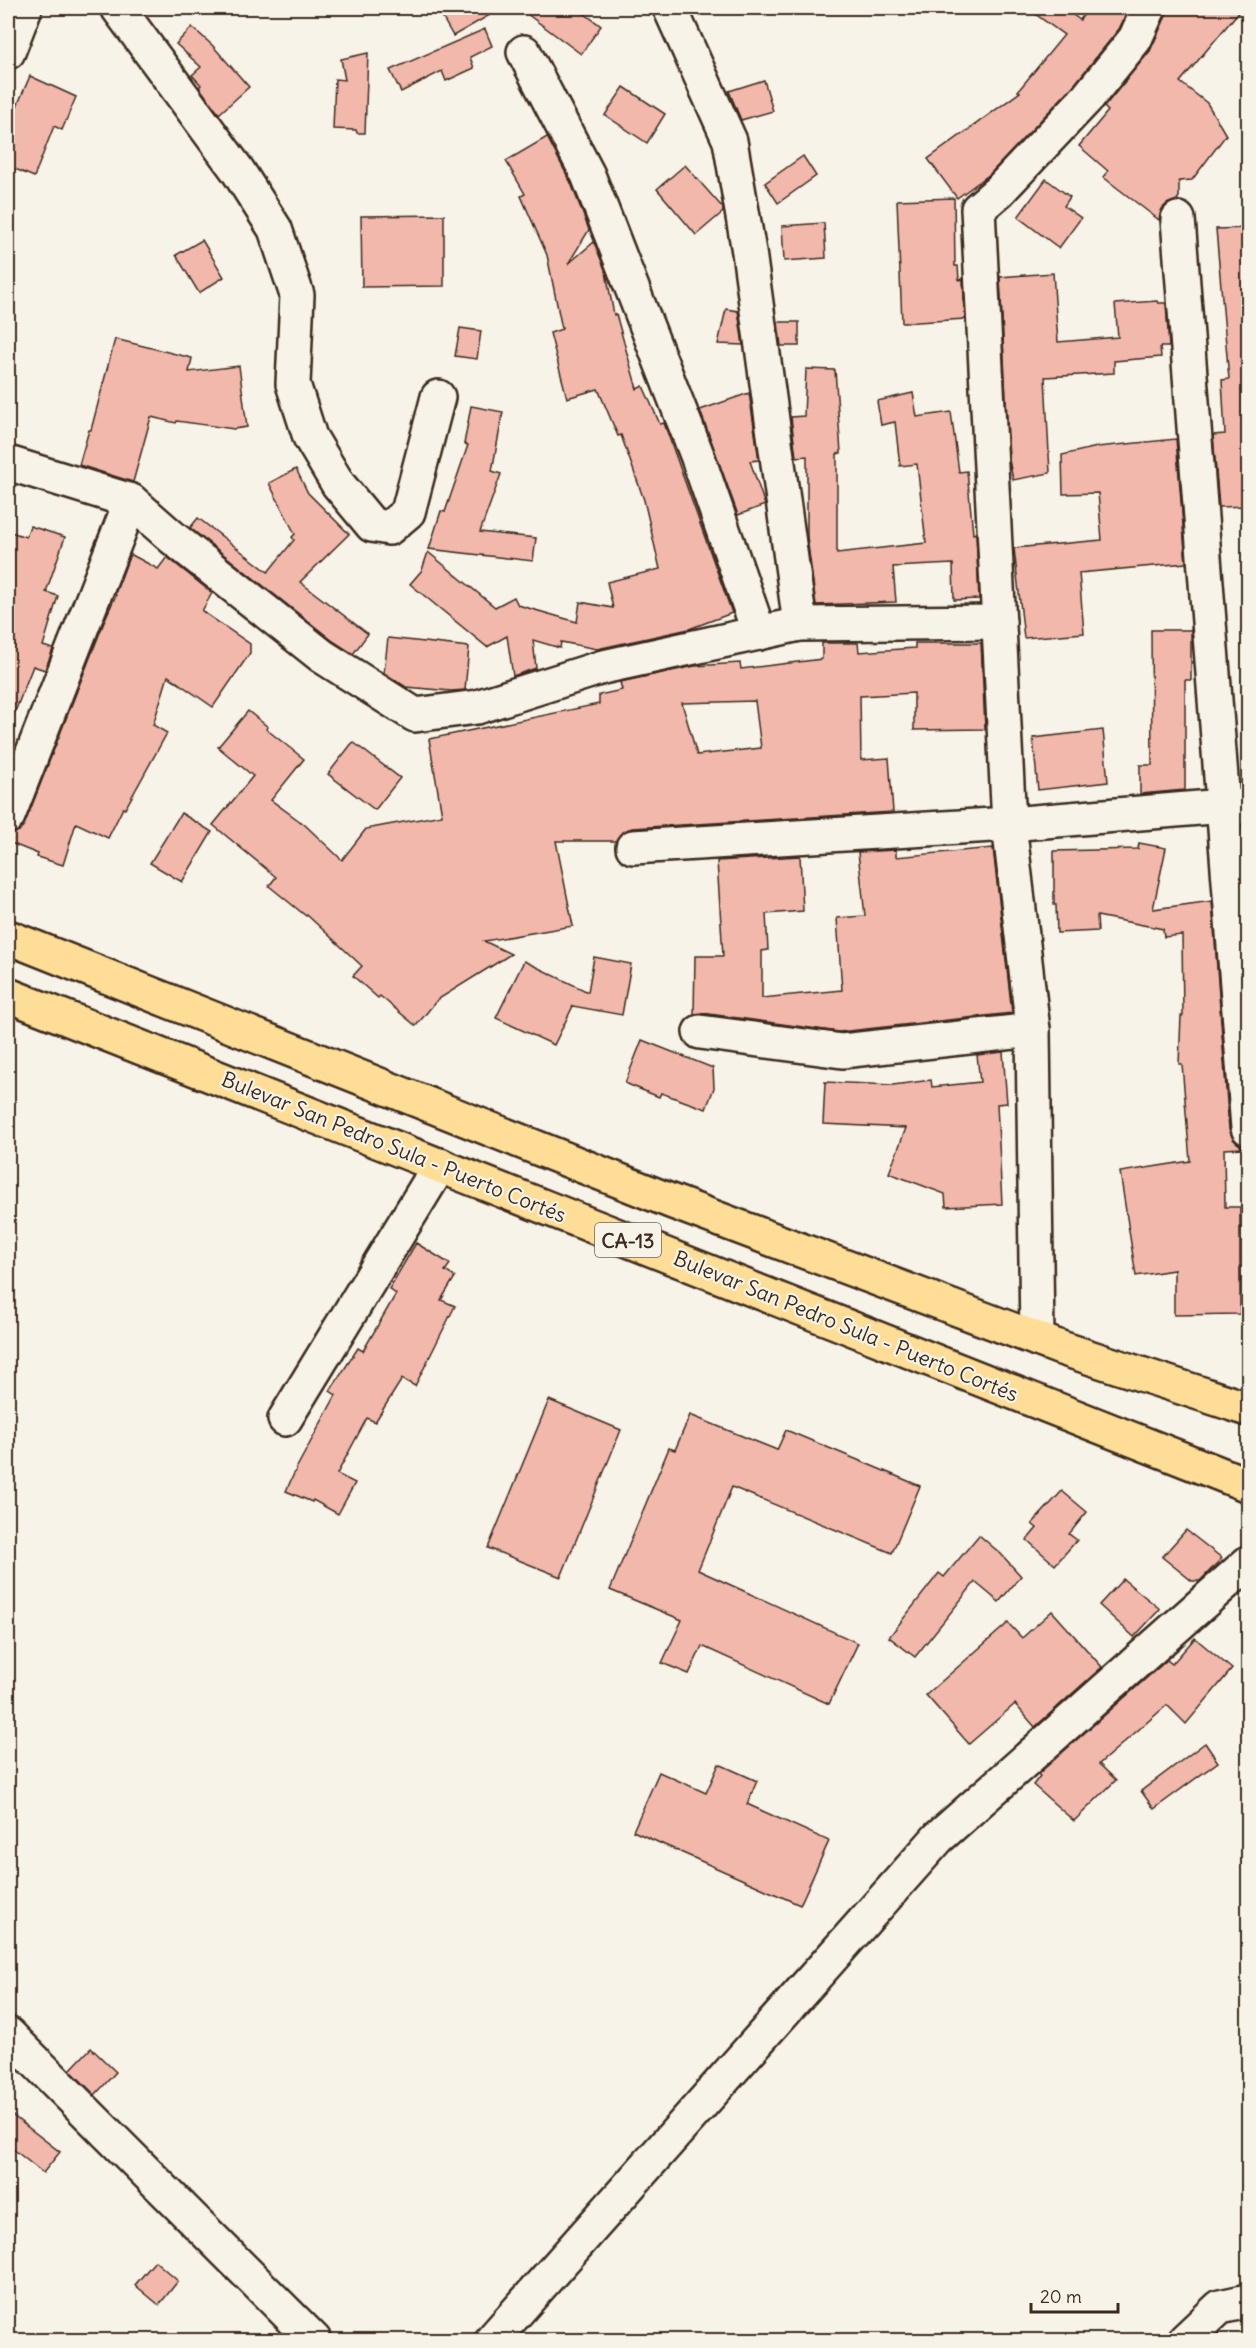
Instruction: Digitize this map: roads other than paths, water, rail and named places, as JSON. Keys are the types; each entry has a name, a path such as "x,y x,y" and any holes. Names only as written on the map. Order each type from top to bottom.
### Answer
{"highway":[{"name":"CA-13","path":"8,937 673,1202 1037,1339 1248,1409"},
{"name":"Bulevar San Pedro Sula - Puerto Cortés","path":"8,995 1248,1485"}],"street":[{"path":"8,52 25,8"},
{"path":"118,8 238,171 275,230 297,295 293,384 310,437 338,484 372,525 389,528 408,513 438,397"},
{"path":"670,8 730,141 751,264 800,624"},
{"path":"1037,1339 1033,1030 1009,824 978,209 1000,190 1088,97 1135,39 1149,8"},
{"path":"524,52 588,175 697,455 759,633"},
{"path":"1178,219 1236,807 1248,1128"},
{"path":"8,463 131,501 173,538 322,656 414,715 477,707 603,667 800,624 999,622"},
{"path":"8,816 131,501"},
{"path":"633,847 1009,824 1236,807"},
{"path":"700,1032 842,1051 1033,1030"},
{"path":"285,1419 440,1165"},
{"path":"492,2340 938,1838 1248,1563"},
{"path":"8,2034 314,2340"},
{"path":"1185,2340 1220,2307 1248,2301"}]}
